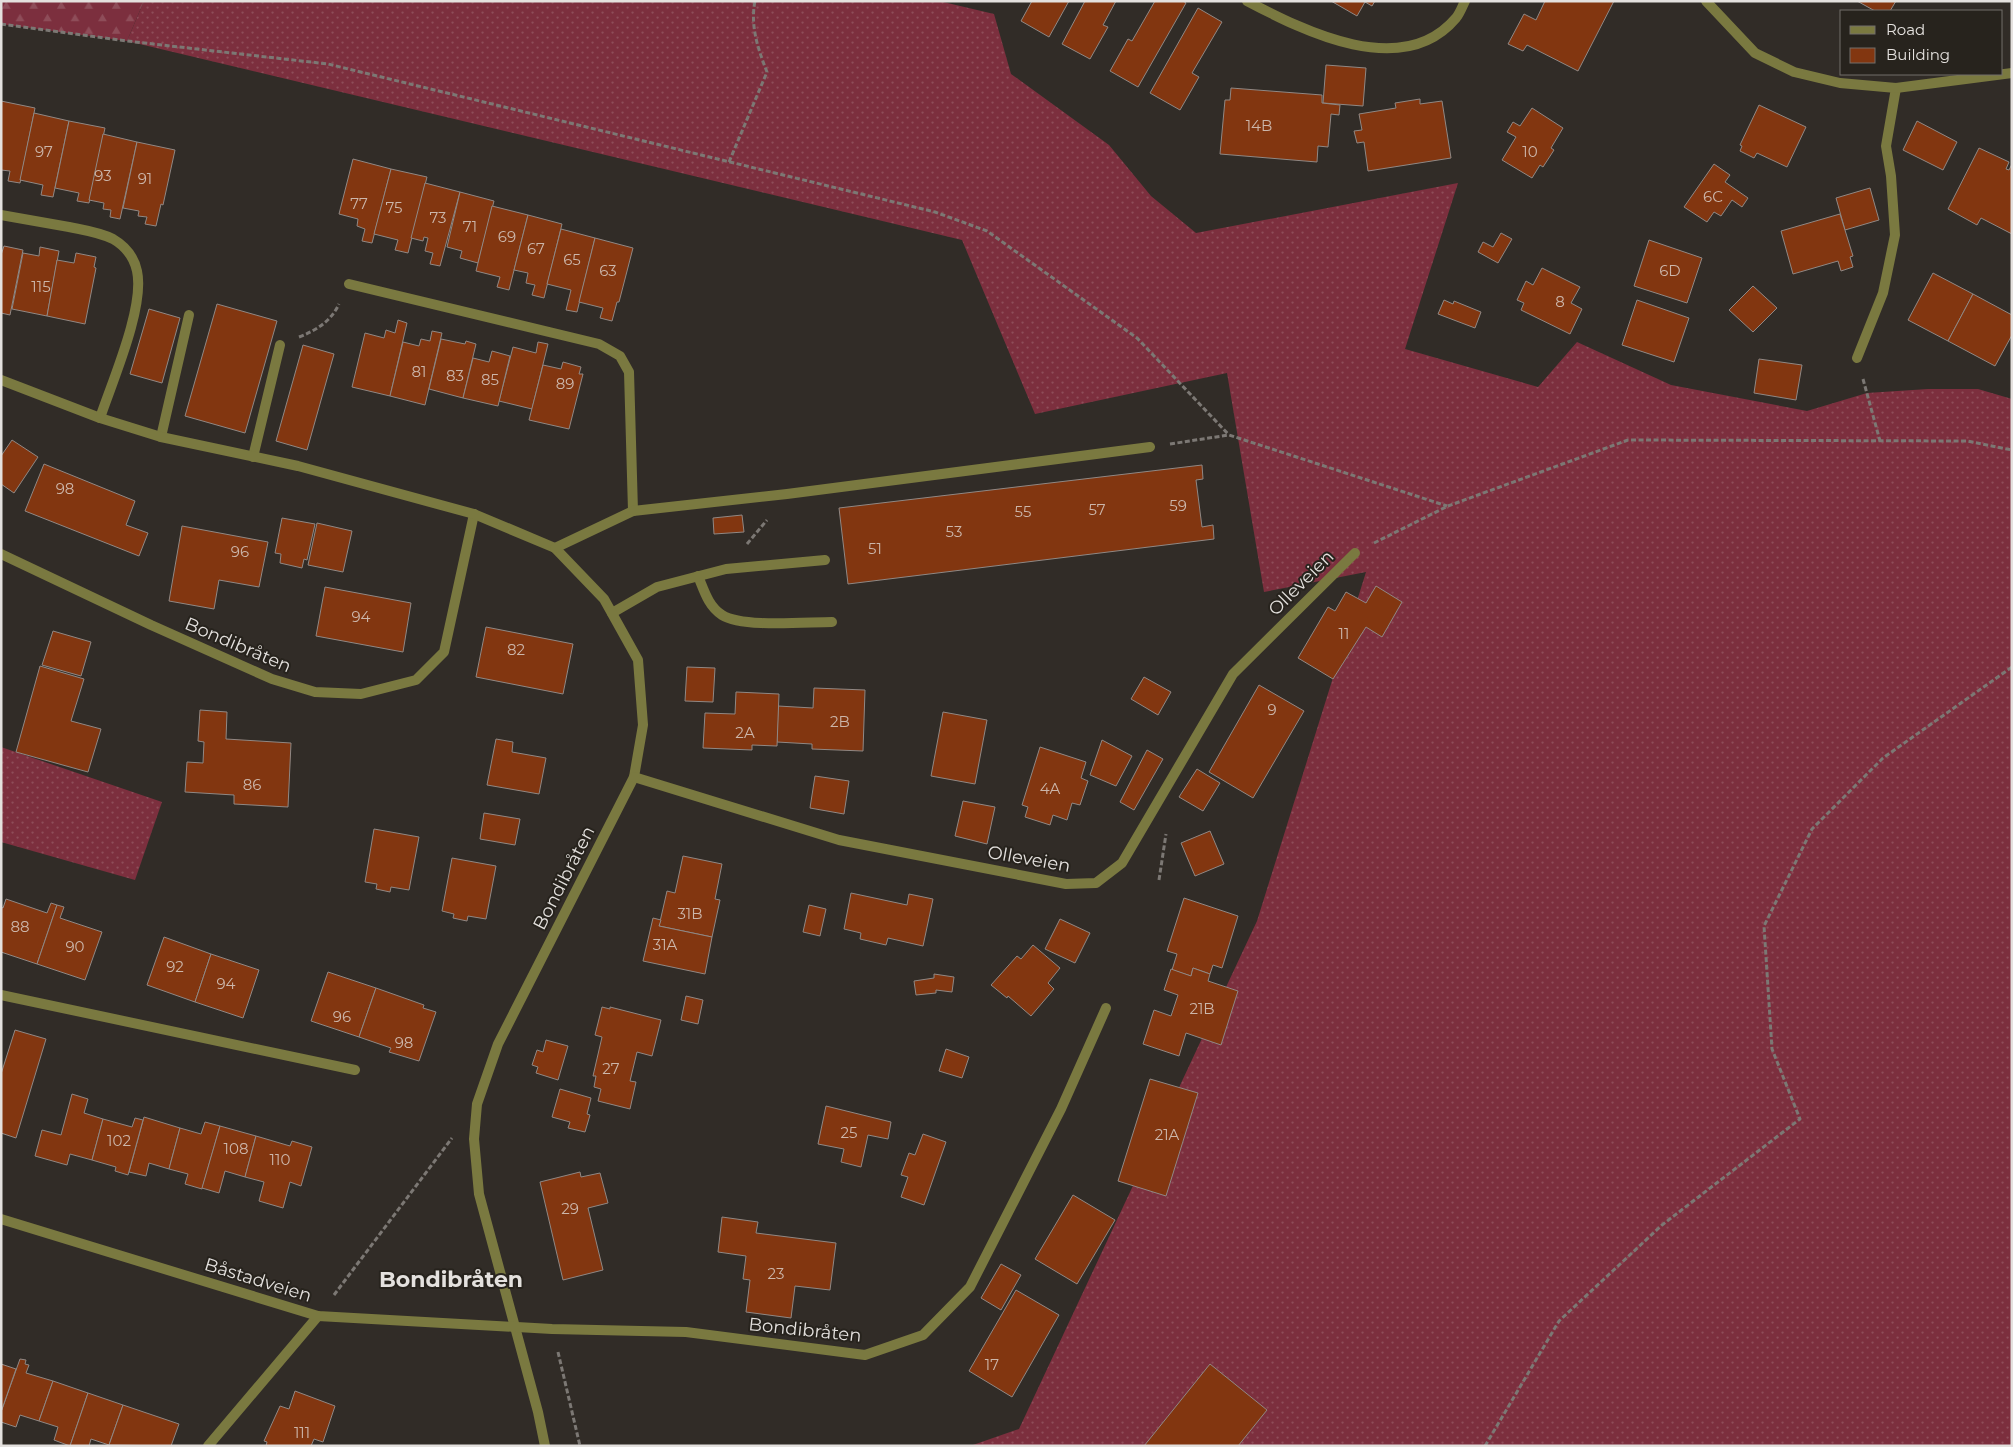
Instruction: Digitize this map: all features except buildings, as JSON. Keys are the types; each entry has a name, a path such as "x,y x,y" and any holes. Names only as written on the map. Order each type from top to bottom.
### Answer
{"street":[{"path":"1247,1 1289,24 1329,38 1362,46 1389,49 1418,43 1436,36 1456,18 1465,1"},
{"path":"1706,1 1755,53 1794,72 1840,83 1896,88 1997,75"},
{"path":"1857,358 1883,293 1895,235 1886,146 1896,88"},
{"path":"1,214 97,233 113,239 125,248 133,259 137,272 137,296 129,333 100,418"},
{"path":"349,284 599,344 620,356 629,372 632,511"},
{"path":"161,437 189,315"},
{"path":"253,457 280,345"},
{"name":"Bondibråten","path":"5,382 100,418 161,437 298,466 474,514 554,548 604,599 638,660 643,725 634,777 498,1044 477,1104 474,1139 480,1194 538,1412 545,1446"},
{"path":"554,548 632,511 787,494 1150,447"},
{"name":"Bondibråten","path":"1,554 151,625 272,679 315,692 361,694 416,680 444,652 474,514"},
{"name":"Olleveien","path":"634,777 839,840 1066,884 1096,883 1122,864 1233,674 1356,553"},
{"path":"612,613 657,587 726,569 825,560"},
{"path":"698,576 709,603 722,615 739,622 832,622"},
{"path":"1,995 356,1070"},
{"name":"Bondibråten","path":"514,1326 552,1329 686,1332 864,1355 923,1335 970,1287 1061,1109 1106,1008"},
{"name":"Båstadveien","path":"1,1219 318,1316 514,1326"},
{"path":"208,1446 318,1316"}],"path":[{"path":"730,162 767,72 757,44 753,14 755,1"},
{"path":"1,24 127,41 328,64 935,212 987,231 1137,338 1229,435"},
{"path":"280,345 312,332 333,316 349,284"},
{"path":"1857,358 1880,441"},
{"path":"1150,447 1229,435 1448,506"},
{"path":"1356,553 1448,506 1628,440 1966,441 2012,450"},
{"path":"726,569 787,494"},
{"path":"1485,1446 1559,1321 1662,1224 1800,1119 1772,1049 1764,926 1812,829 1883,758 2012,667"},
{"path":"318,1316 454,1136"},
{"path":"552,1329 580,1446"}],"green space":[{"path":"1,1 144,1 127,41 1,24"},
{"path":"144,1 939,1 994,14 1011,74 1109,145 1151,196 1196,233 1458,183 1405,349 1538,387 1577,342 1671,385 1807,411 1867,393 1928,389 1978,389 2012,399 2012,1446 970,1446 1019,1429 1257,921 1366,572 1264,592 1227,373 1035,414 962,240 127,41"},
{"path":"1,747 162,802 135,880 1,842"}],"district":[{"name":"Bondibråten","path":"451,1279"}]}
